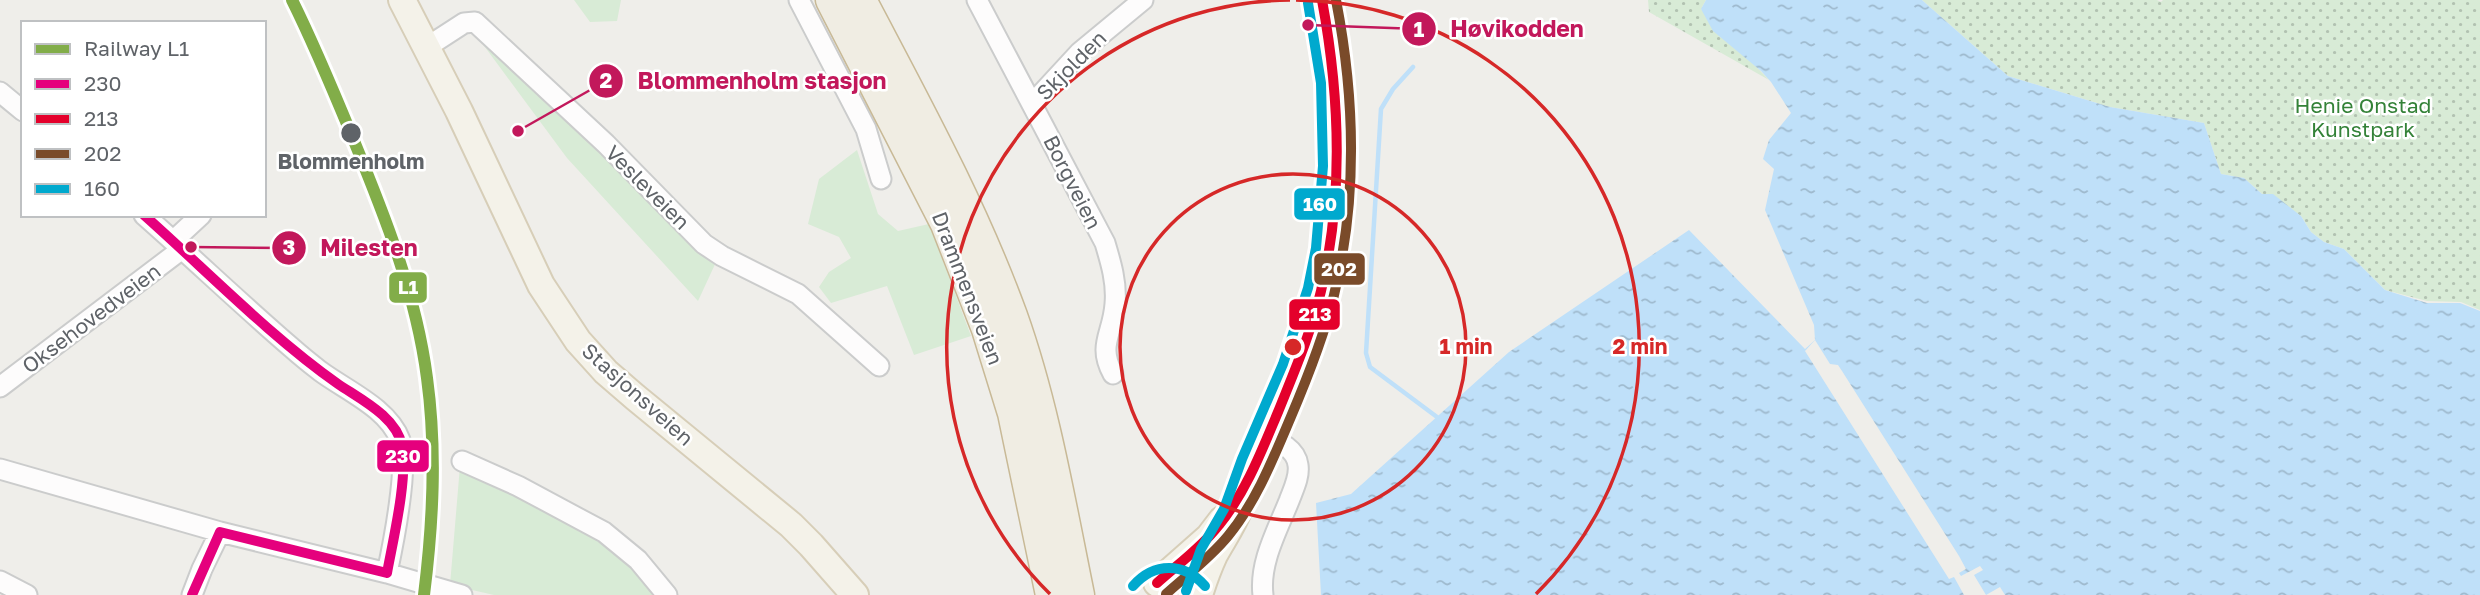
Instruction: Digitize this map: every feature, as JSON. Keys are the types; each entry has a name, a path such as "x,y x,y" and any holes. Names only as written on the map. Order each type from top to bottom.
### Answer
{"highway":[{"name":"Drammensveien","path":"831,0 946,224 977,303 1013,413 1051,595"},
{"name":"Drammensveien","path":"861,0 972,218 1012,318 1044,430 1079,595"}],"main road":[{"name":"Stasjonsveien","path":"402,0 541,285 578,341 625,389 791,525 850,593"},
{"path":"1150,589 1172,580 1197,595 1212,559 1238,510 1246,484 1310,331 1327,256 1336,184 1336,99 1331,45 1322,0"},
{"path":"1150,589 1209,537 1246,484"}],"street":[{"path":"799,0 866,129 881,179"},
{"name":"Borgveien","path":"976,0 1108,253 1114,272 1115,303 1104,352 1114,374"},
{"name":"Skjolden","path":"1032,104 1080,52 1143,0"},
{"name":"Vesleveien","path":"427,47 464,23 475,22 606,144 704,244 722,256 798,294 879,366"},
{"path":"0,92 21,109"},
{"path":"146,217 290,346 377,411 395,428 402,445 402,468 387,573"},
{"name":"Oksehovedveien","path":"0,387 178,245 199,217"},
{"path":"1263,595 1262,572 1296,484 1298,466 1296,457 1286,446 1267,437"},
{"path":"462,461 519,486 604,532 638,560 667,595"},
{"path":"0,469 220,533 387,573 462,595"},
{"path":"192,595 220,533"},
{"path":"0,581 27,595"}],"green space":[{"path":"574,0 621,0 617,21 590,22"},
{"path":"1648,0 1706,0 1701,9 1769,80 1649,12"},
{"name":"Henie Onstad Kunstpark","path":"1922,0 2480,0 2480,310 2461,302 2427,301 2385,290 2344,249 2324,242 2311,232 2301,216 2262,194 2244,178 2221,174 2204,123 2110,107 2008,76"},
{"path":"482,43 501,46 717,260 698,301 567,158"},
{"path":"857,150 878,214 898,231 929,224 971,336 914,355 887,286 831,303 819,287 829,272 851,258 839,237 808,224 819,179"},
{"path":"460,466 562,511 644,569 654,595 494,595 450,585"}],"water":[{"path":"1706,0 1922,0 2008,76 2110,107 2204,123 2221,174 2244,178 2262,194 2273,194 2301,216 2311,232 2324,242 2344,249 2385,290 2427,303 2460,303 2480,311 2480,595 1321,595 1316,503 1351,494 1509,352 1689,230 1805,349 1815,340 1814,325 1765,210 1774,169 1763,159 1769,140 1791,113 1761,71 1713,31 1701,9"}],"pier":[{"path":"1815,340 1830,364 1838,365 1842,371 1959,556 1966,569 1959,573 1961,576 1980,566 1983,570 1974,575 1986,595 1964,595 1954,577 1949,579 1805,351"},
{"path":"2000,587 2005,595 1986,595"}],"waterway":[{"path":"1413,67 1393,89 1381,109 1366,353 1370,367 1437,417"}],"rail line":[{"name":"L1","path":"292,0 376,195 407,285 422,346 430,405 433,460 432,514 424,595"}],"transit line":[{"name":"213","path":"1157,583 1205,541 1237,499 1253,470 1278,412 1317,307 1333,219 1337,146 1333,73 1322,0"},
{"name":"202","path":"1166,594 1221,544 1247,509 1270,465 1296,404 1330,311 1347,221 1351,148 1347,74 1336,0"},
{"name":"160","path":"1186,591 1201,549 1224,509 1242,459 1283,364 1308,288 1316,248 1323,166 1321,83 1308,3"},
{"name":"230","path":"146,217 288,345 385,418 393,426 402,446 401,492 387,573 220,532 192,595"},
{"name":"160","path":"1133,586 1150,572 1169,568 1188,572 1205,586"}],"place":[{"name":"Høvikodden","path":"1308,25"},
{"name":"Blommenholm stasjon","path":"518,131"},
{"name":"Blommenholm","path":"351,133"},
{"name":"Milesten","path":"191,247"}]}
